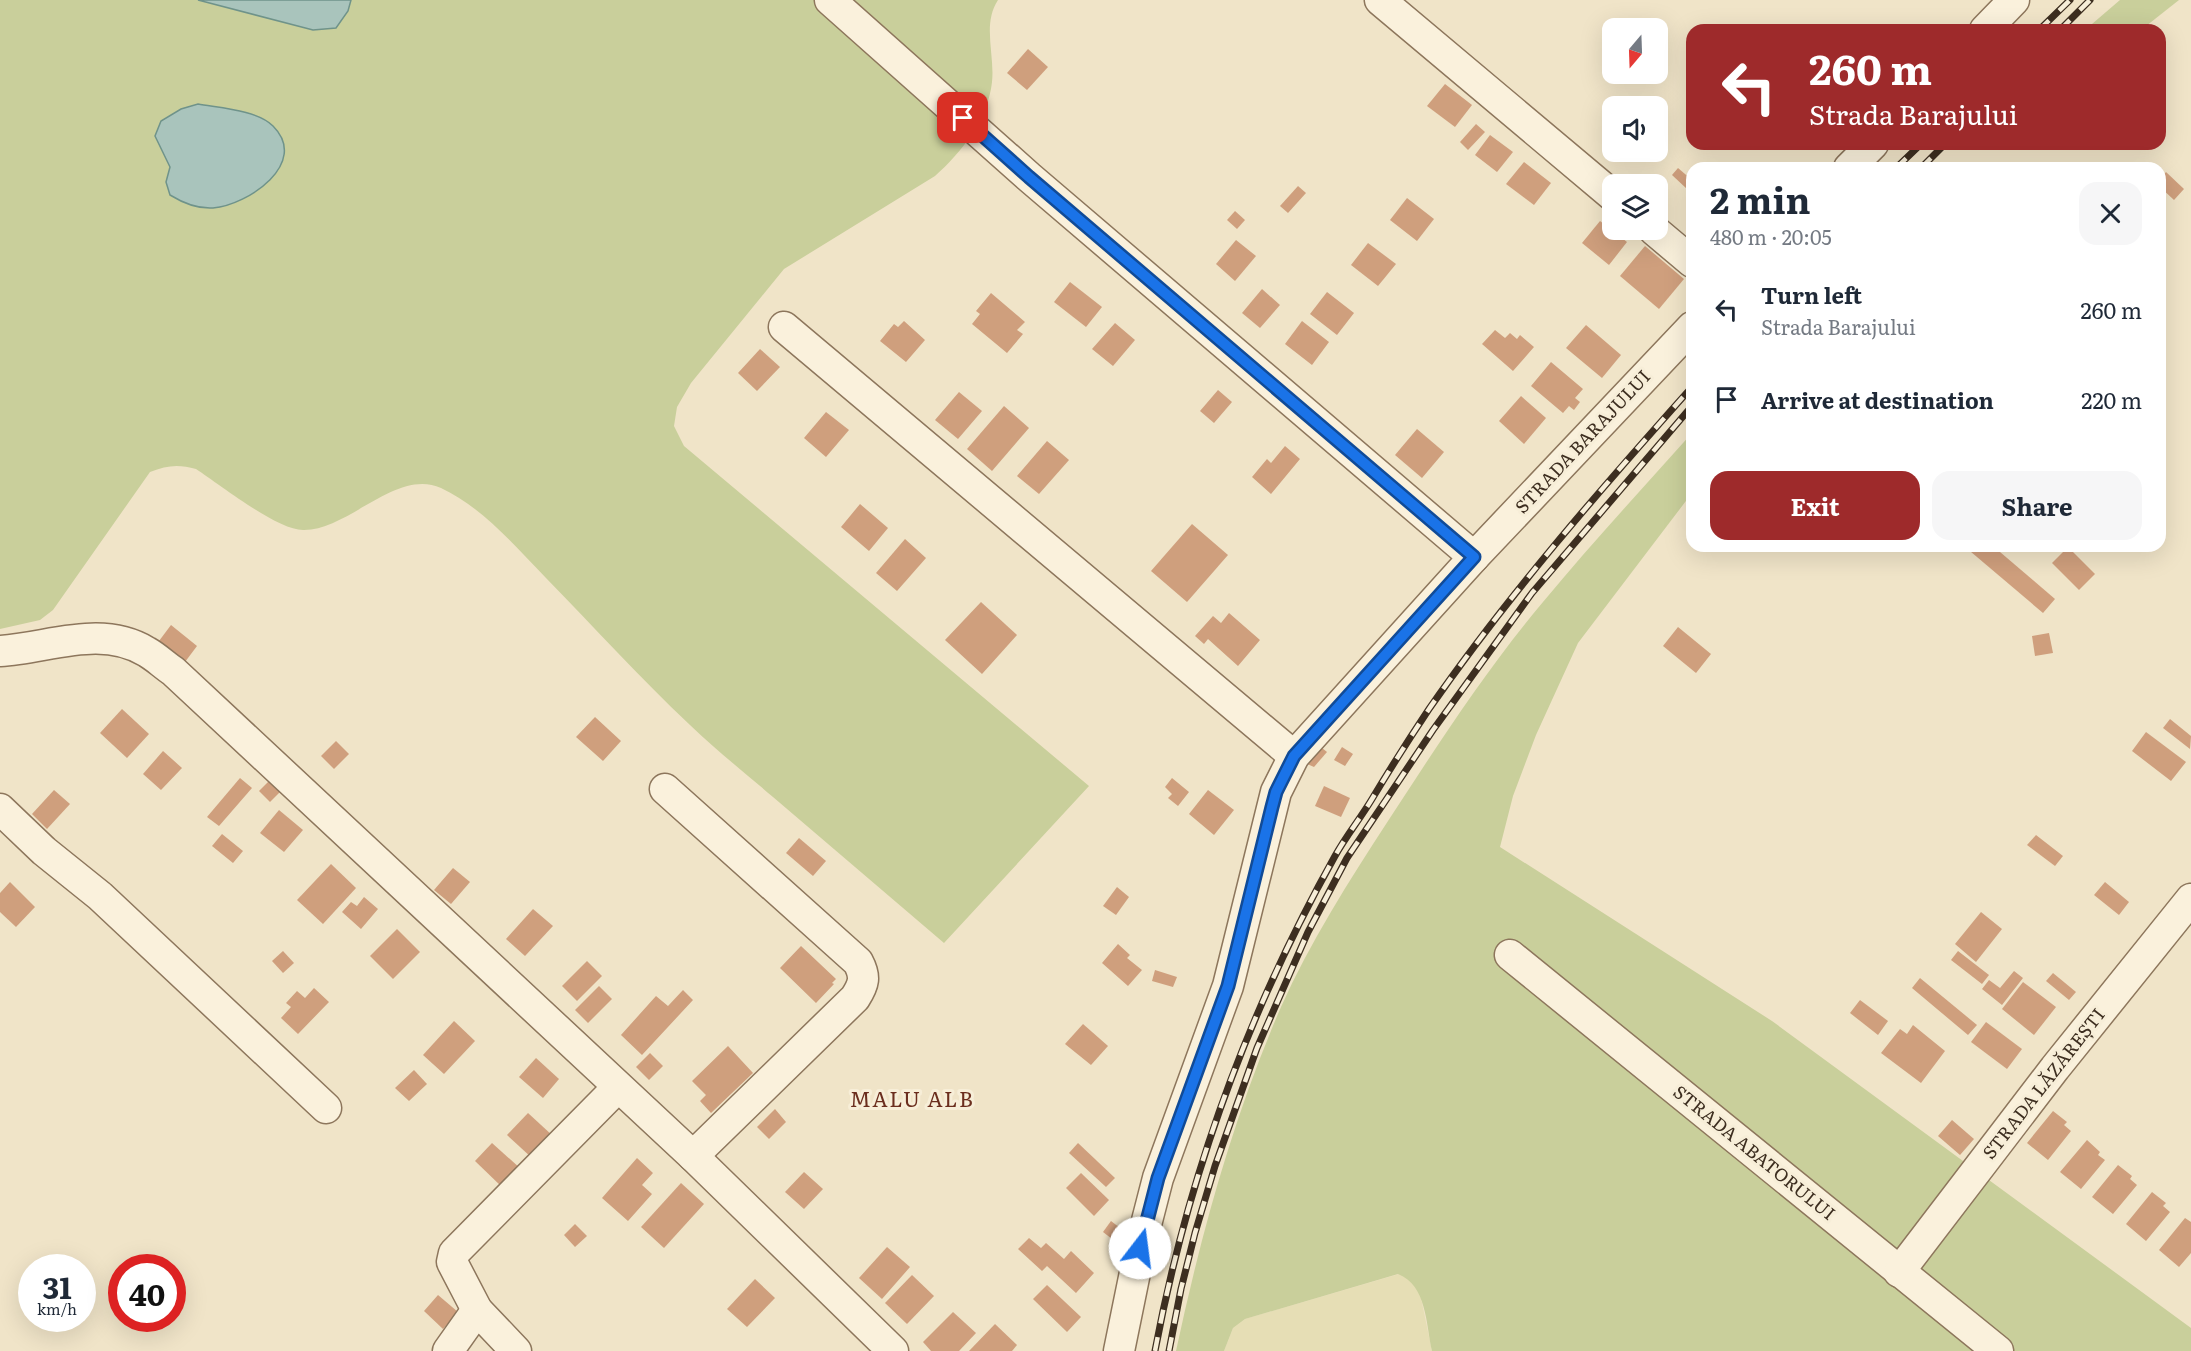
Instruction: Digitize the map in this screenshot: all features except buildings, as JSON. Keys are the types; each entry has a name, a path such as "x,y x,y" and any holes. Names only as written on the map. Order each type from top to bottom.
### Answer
{"street":[{"path":"830,0 1029,177 1474,557"},
{"path":"1380,0 1602,187"},
{"path":"1991,24 2014,0"},
{"path":"1855,162 1867,150"},
{"path":"1665,240 1686,257"},
{"path":"784,327 1294,756"},
{"name":"STRADA BARAJULUI","path":"1119,1351 1140,1248 1158,1178 1228,986 1273,802 1294,756 1474,557 1686,333"},
{"path":"0,651 89,637 120,641 146,651 173,672 693,1156 893,1351"},
{"path":"665,789 858,962 864,973 864,984 855,998 693,1156"},
{"path":"0,809 44,851 100,896 327,1108"},
{"name":"STRADA LĂZĂREȘTI","path":"1899,1272 2055,1068 2191,899"},
{"name":"STRADA ABATORULUI","path":"1510,955 1998,1351"},
{"path":"516,1351 477,1310 452,1262 453,1253 618,1087"},
{"path":"448,1351 477,1310"}],"shaded area":[{"path":"1399,1274 1409,1278 1420,1293 1432,1351 1224,1351 1233,1328 1245,1319"}],"green space":[{"path":"0,0 198,0 313,30 348,11 351,0 998,0 993,9 990,29 992,82 989,96 979,122 963,146 935,176 784,269 691,383 677,407 674,426 684,446 1089,786 944,943 700,734 635,671 510,540 484,516 441,488 424,484 407,486 389,493 320,528 303,530 279,523 264,515 196,469 178,466 150,472 53,610 40,620 0,629"},
{"path":"2120,0 2179,0 2149,24 2092,24"},
{"path":"1686,440 1686,501 1578,643 1536,735 1513,796 1500,847 1772,1021 2191,1328 2191,1351 1432,1351 1420,1296 1408,1279 1398,1274 1245,1319 1233,1328 1224,1351 1176,1351 1196,1263 1233,1133 1264,1049 1292,983 1317,935 1359,866 1462,709 1522,628"}],"water":[{"path":"198,0 351,0 348,11 336,28 313,30"},
{"path":"198,104 238,110 258,116 273,126 282,140 284,154 280,167 270,180 242,199 227,205 207,208 185,203 170,195 166,182 170,167 155,136 161,121 181,109"}],"railway":[{"path":"2045,24 2070,0"},
{"path":"2066,24 2090,0"},
{"path":"1902,162 1915,150"},
{"path":"1927,162 1939,150"},
{"path":"1155,1351 1185,1221 1225,1096 1275,974 1335,856 1429,709 1490,625 1589,504 1686,394"},
{"path":"1169,1351 1195,1233 1215,1166 1257,1048 1308,932 1347,858 1433,730 1532,593 1686,413"}],"district":[{"name":"MALU ALB","path":"912,1100"}],"route":[{"path":"963,118 1474,557 1410,630 1309,737 1294,756 1276,792 1228,986 1158,1178 1140,1248"}]}
